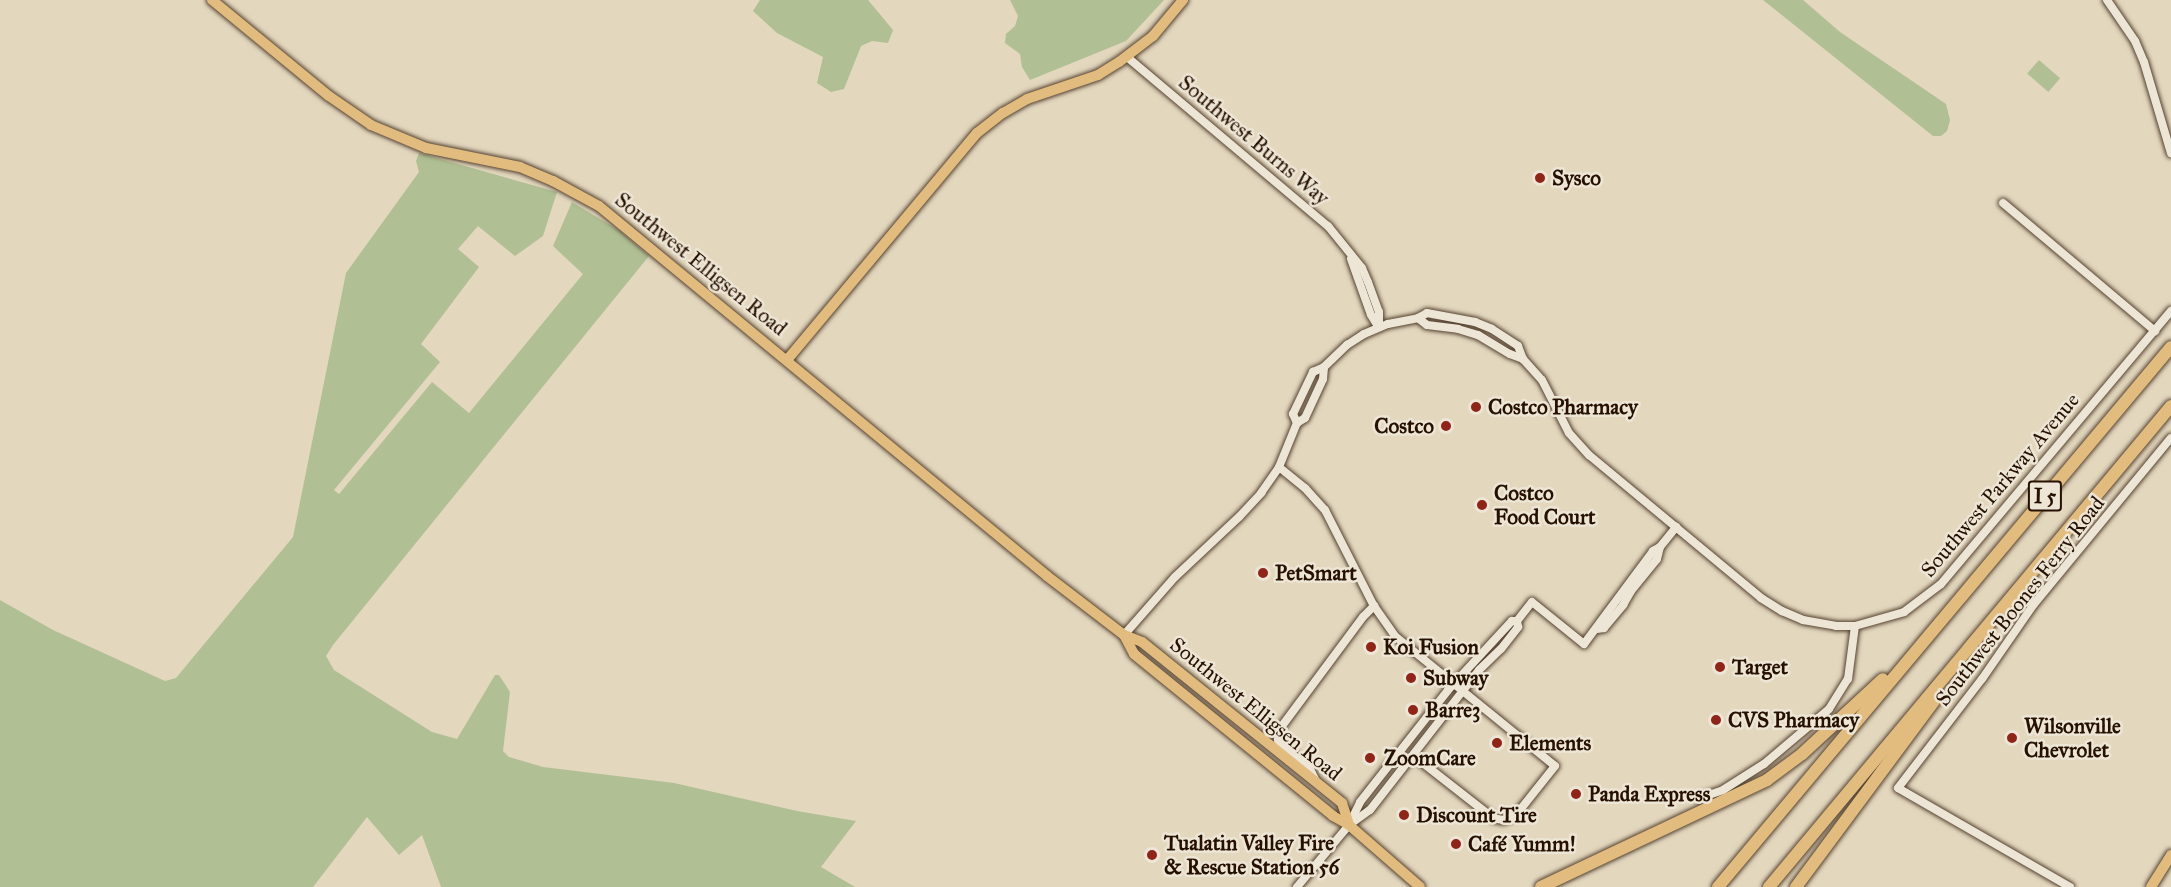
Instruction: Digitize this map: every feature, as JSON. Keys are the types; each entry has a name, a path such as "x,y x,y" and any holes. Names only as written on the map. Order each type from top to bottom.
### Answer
{"highway":[{"name":"I 5","path":"1718,887 2171,347"},
{"name":"I 5","path":"1769,887 2171,406"},
{"name":"I 5","path":"1796,887 1997,615"},
{"name":"I 5","path":"1541,887 1767,780 1802,754 1920,645"}],"main road":[{"name":"Southwest Elligsen Road","path":"212,0 329,96 371,125 426,148 520,167 553,181 599,206 1047,576 1124,635 1142,642 1342,803 1350,825"},
{"path":"787,360 977,133 1012,107 1042,93 1098,75 1127,57 1163,25 1183,0"},
{"name":"Southwest Elligsen Road","path":"1124,635 1134,654 1333,816 1350,825 1420,887"},
{"path":"2151,887 2171,855"}],"street":[{"path":"2108,0 2135,41 2144,62 2171,153"},
{"name":"Southwest Burns Way","path":"1127,57 1316,213 1339,239 1350,257 1362,268 1375,297 1379,312 1378,327"},
{"path":"2003,203 2154,331"},
{"name":"Southwest Parkway Avenue","path":"1297,423 1293,414 1313,372 1324,367 1347,345 1378,327 1418,318 1427,313 1475,322 1518,346 1524,358 1542,380 1569,433 1579,445 1761,598 1782,611 1821,624 1855,626 1897,615 1935,590 2171,311"},
{"path":"1418,318 1427,325 1458,329 1478,335 1510,354 1524,358"},
{"path":"1124,635 1190,561 1247,509 1279,467 1297,423 1305,418 1323,379 1324,367"},
{"name":"Southwest Boones Ferry Road","path":"2070,887 1898,788 1977,685 2034,604 2171,438"},
{"path":"1279,467 1305,488 1325,510 1374,606 1395,636 1555,766 1516,815 1503,820 1492,818 1414,756"},
{"path":"1350,825 1360,802 1453,684 1490,648 1512,621 1517,621 1532,602 1584,644 1612,603 1653,551 1660,547 1676,527"},
{"path":"1316,782 1310,769 1278,740 1279,730 1363,617 1374,606"},
{"path":"1297,887 1350,825 1370,810 1462,691 1518,627 1517,621"},
{"path":"1700,798 1723,790 1764,764 1829,709 1848,679 1855,626"}],"green space":[{"path":"760,0 868,0 893,30 888,43 872,41 861,46 844,89 831,92 817,83 823,57 777,33 753,11"},
{"path":"1010,0 1164,0 1126,41 1030,80 1022,67 1020,54 1005,43 1006,34 1015,26 1018,16"},
{"path":"1763,0 1803,0 1840,32 1946,104 1950,120 1947,131 1941,136 1933,136"},
{"path":"2039,60 2060,78 2048,92 2027,74"},
{"path":"419,153 557,192 543,236 515,256 478,226 458,249 479,267 421,344 440,362 334,490 339,494 432,382 469,413 583,274 553,246 572,202 620,231 649,256 333,645 326,656 334,670 432,732 457,739 495,675 499,675 510,692 503,751 509,757 543,767 674,783 797,811 856,821 821,867 855,887 441,887 422,835 399,855 367,817 313,887 0,887 0,600 53,630 165,681 176,678 293,537 346,273 419,172 416,161"}],"place":[{"name":"Sysco","path":"1540,178"},
{"name":"Costco Pharmacy","path":"1476,407"},
{"name":"Costco","path":"1446,426"},
{"name":"Costco Food Court","path":"1482,505"},
{"name":"PetSmart","path":"1263,573"},
{"name":"Koi Fusion","path":"1371,647"},
{"name":"Target","path":"1720,667"},
{"name":"Subway","path":"1411,678"},
{"name":"Barre3","path":"1413,710"},
{"name":"CVS Pharmacy","path":"1716,720"},
{"name":"Wilsonville Chevrolet","path":"2012,738"},
{"name":"Elements","path":"1497,743"},
{"name":"ZoomCare","path":"1370,758"},
{"name":"Panda Express","path":"1576,794"},
{"name":"Discount Tire","path":"1404,815"},
{"name":"Café Yumm!","path":"1456,844"},
{"name":"Tualatin Valley Fire & Rescue Station 56","path":"1152,855"}]}
